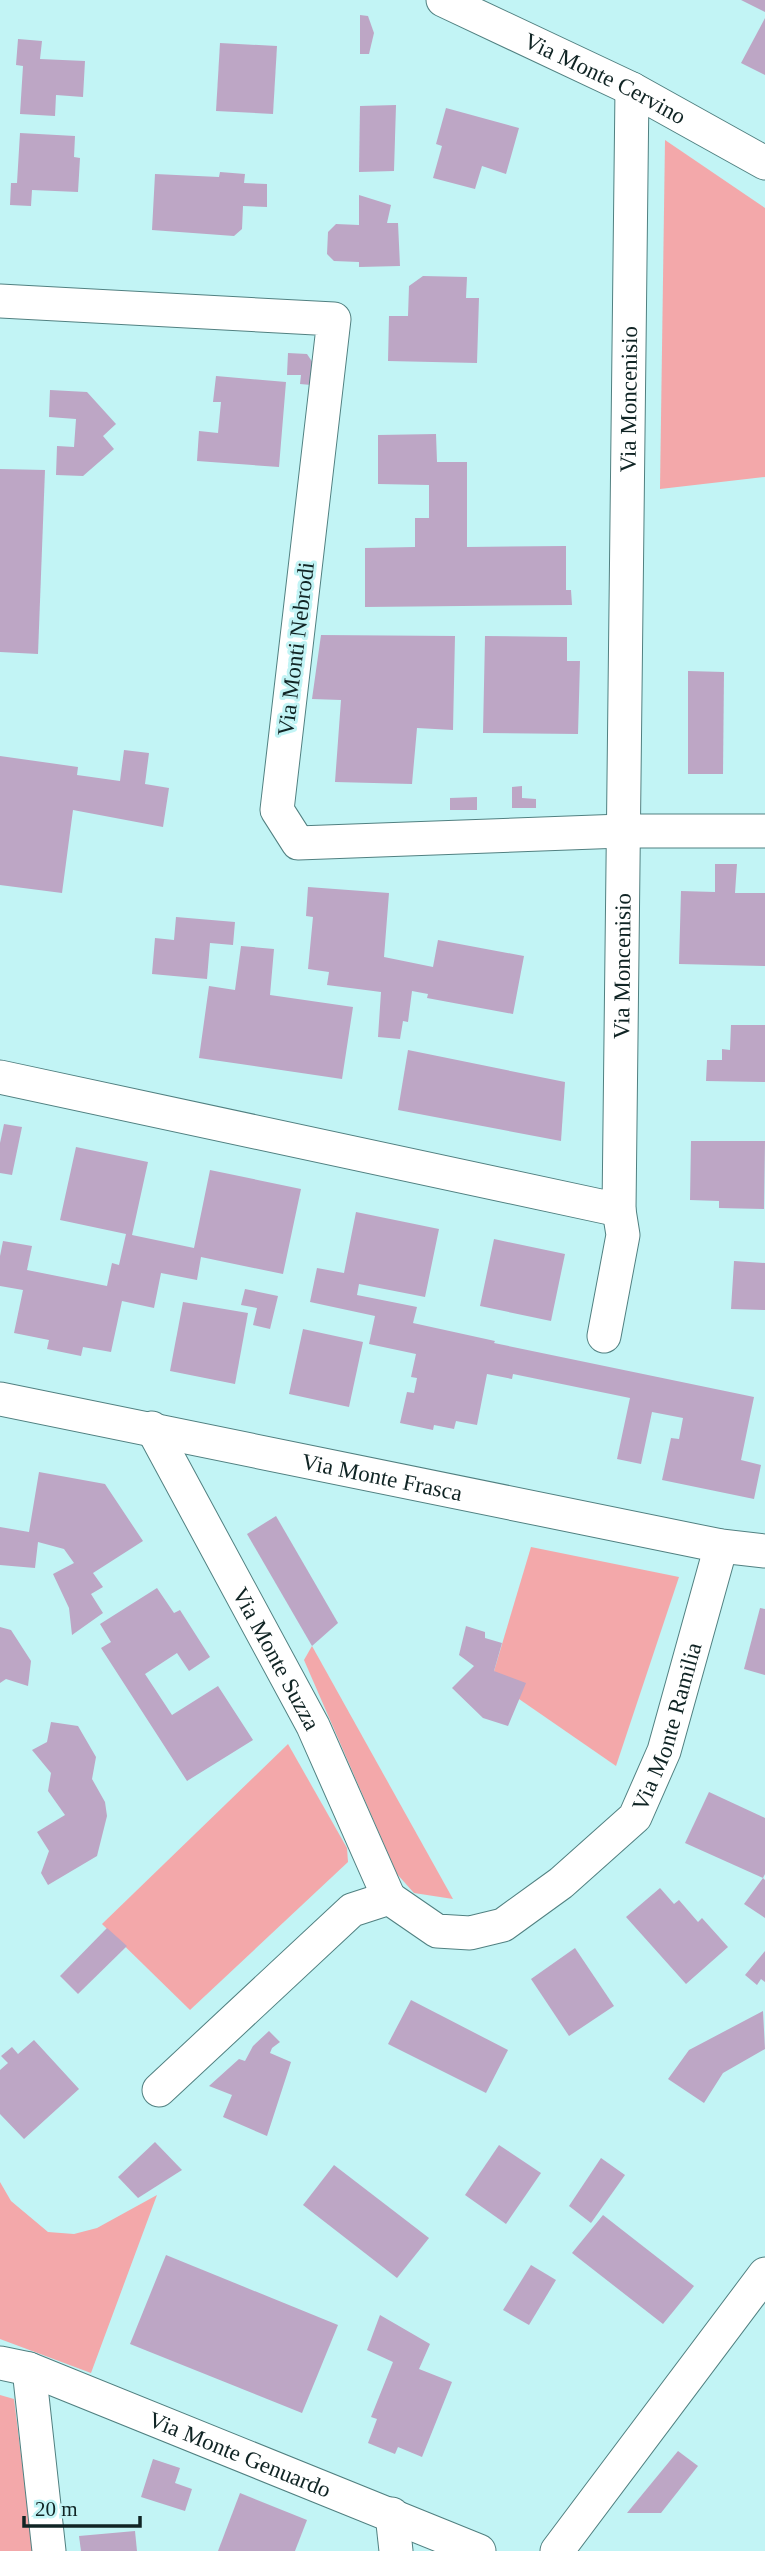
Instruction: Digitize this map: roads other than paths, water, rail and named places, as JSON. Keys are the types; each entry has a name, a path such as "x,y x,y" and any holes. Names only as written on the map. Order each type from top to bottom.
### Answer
{"street":[{"name":"Via Monte Cervino","path":"443,0 632,89 765,163"},
{"name":"Via Moncenisio","path":"604,1336 623,1235 619,1210 621,831 632,89"},
{"name":"Via Monti Nebrodi","path":"0,301 334,319 277,810 298,843 621,831 765,831"},
{"path":"0,1077 619,1210"},
{"name":"Via Monte Frasca","path":"0,1399 721,1546 765,1551"},
{"name":"Via Monte Suzza","path":"152,1428 313,1727 389,1898"},
{"name":"Via Monte Ramilia","path":"389,1898 437,1931 470,1933 503,1925 561,1883 635,1817 664,1751 721,1546"},
{"path":"159,2090 352,1910 389,1898"},
{"path":"557,2551 765,2274"},
{"path":"14,2366 49,2551"},
{"name":"Via Monte Genuardo","path":"14,2366 392,2514 479,2551"},
{"path":"392,2514 396,2551"}]}
